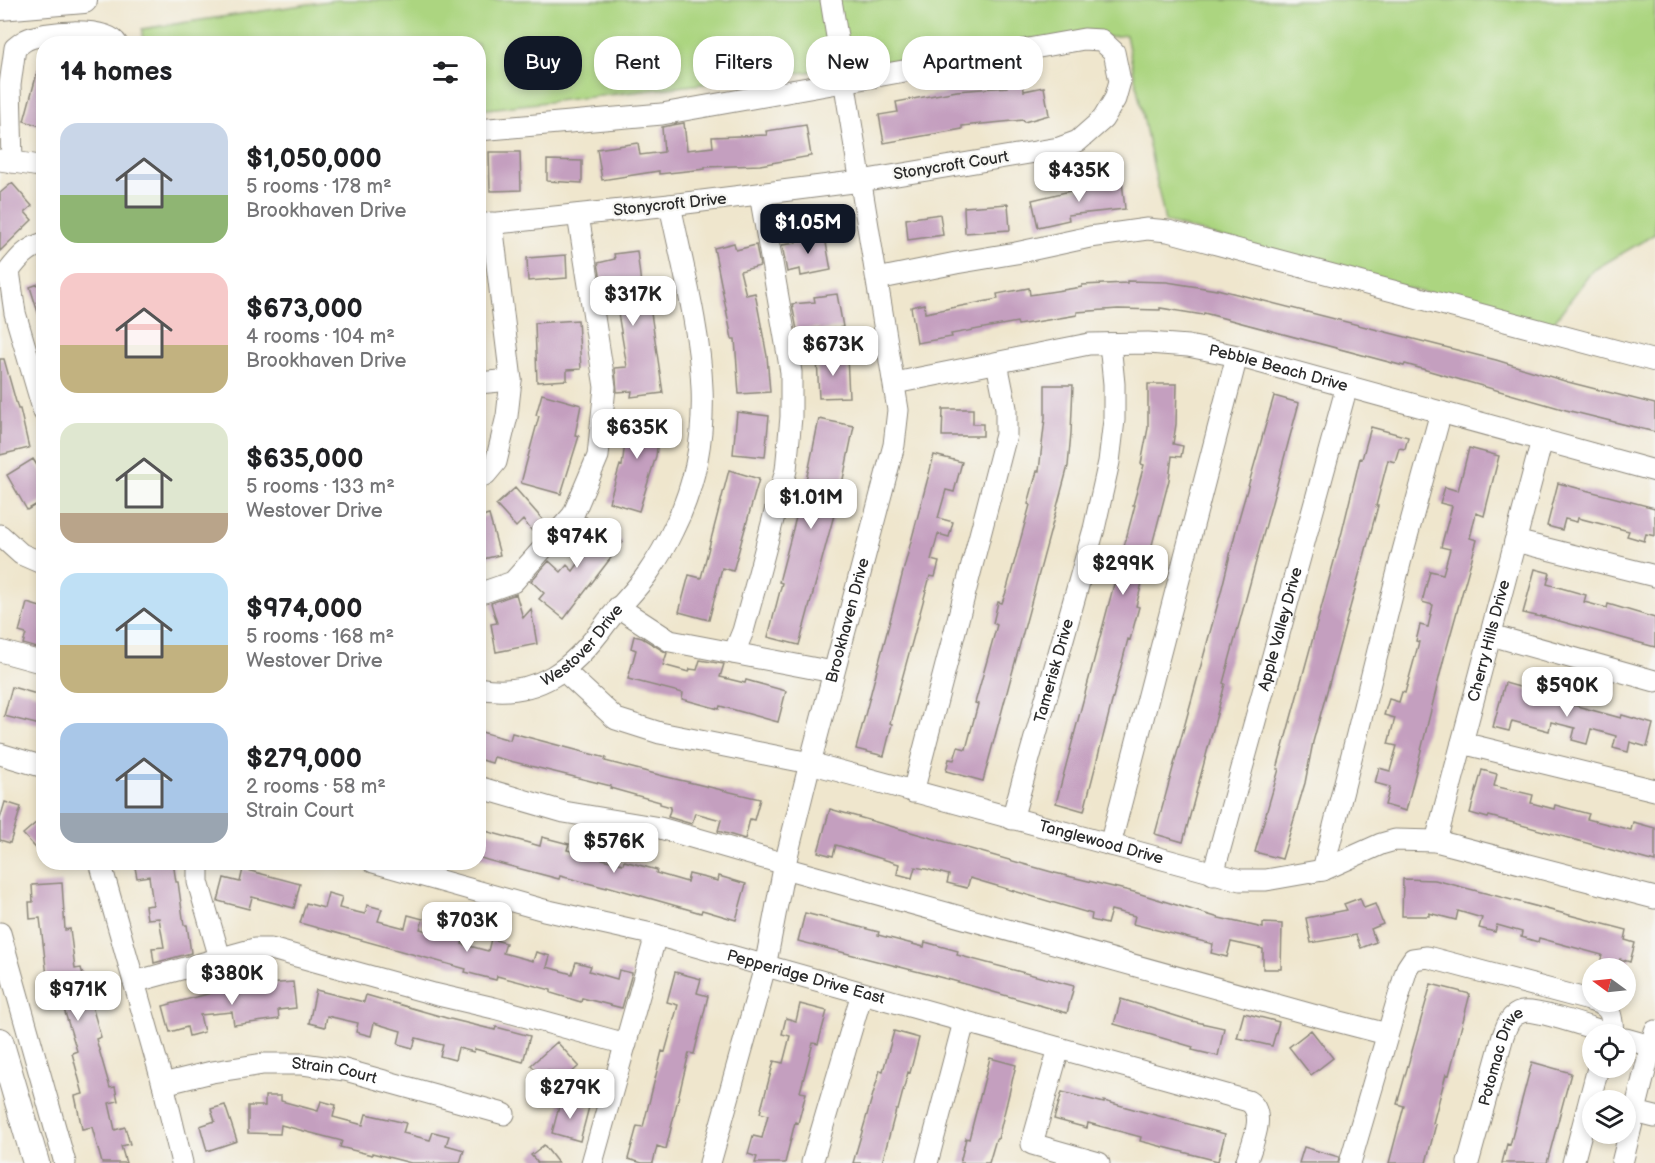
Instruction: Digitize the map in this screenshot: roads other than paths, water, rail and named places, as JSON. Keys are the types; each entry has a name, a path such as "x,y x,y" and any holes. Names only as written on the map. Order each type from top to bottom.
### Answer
{"main road":[{"path":"0,7 84,0"},
{"path":"0,1041 36,1163"}],"street":[{"name":"Brookhaven Drive","path":"831,0 837,36"},
{"path":"42,36 61,32 93,32 105,36"},
{"path":"36,37 28,39 15,48 5,105 6,161 36,165"},
{"name":"Stonycroft Court","path":"861,181 1059,148 1078,141 1103,118 1115,99 1120,81 1114,52 1101,40 1084,39 890,75"},
{"path":"486,129 662,114 806,89"},
{"name":"Brookhaven Drive","path":"710,1163 765,966 784,866 894,445 898,410 895,383 845,90"},
{"name":"Stonycroft Drive","path":"486,224 670,205 861,181"},
{"path":"734,653 753,597 786,470 790,417 791,372 760,194"},
{"name":"Westover Drive","path":"486,689 518,690 550,679 563,670 601,630 647,574 674,529 695,465 702,422 703,375 670,205"},
{"path":"486,591 513,582 573,515 598,456 605,387 578,215"},
{"path":"877,279 1016,254 1090,237 1147,229 1168,231 1655,361"},
{"path":"486,230 511,380 507,416 496,462 486,474"},
{"path":"36,245 22,254 9,271 15,313 36,385"},
{"name":"Pebble Beach Drive","path":"895,383 1089,344 1148,343 1188,346 1238,356 1655,471"},
{"name":"Tamerisk Drive","path":"1011,819 1094,529 1109,462 1114,420 1114,384 1110,344"},
{"path":"1110,846 1238,356"},
{"path":"913,792 1006,435 1006,408 997,363"},
{"path":"486,382 511,380"},
{"name":"Apple Valley Drive","path":"1213,874 1347,386"},
{"path":"1323,870 1403,550 1441,412"},
{"name":"Cherry Hills Drive","path":"1436,841 1542,440"},
{"path":"0,535 21,554 36,561"},
{"path":"1515,541 1655,576"},
{"path":"618,607 670,641 833,672"},
{"path":"1491,635 1655,681"},
{"path":"0,651 36,661"},
{"name":"Tanglewood Drive","path":"563,670 616,719 660,733 810,763 1240,880 1266,880 1323,870 1381,844 1406,839 1436,841 1655,898"},
{"path":"1462,743 1655,790"},
{"path":"0,754 36,765"},
{"path":"486,789 564,812 660,828 784,866 1313,1016 1388,1034"},
{"path":"102,870 163,1084 182,1163"},
{"path":"198,870 198,882 220,958"},
{"name":"Pepperidge Drive East","path":"402,870 544,910 656,935 1239,1099 1253,1104 1258,1117 1246,1163"},
{"path":"0,933 65,1163"},
{"path":"592,1163 656,935"},
{"path":"134,982 254,949 271,949 626,1044"},
{"path":"1350,1163 1407,968 1413,959 1427,957 1582,999"},
{"path":"812,1163 862,993"},
{"name":"Potomac Drive","path":"1468,1163 1509,1021 1514,1016 1528,1011 1582,1026"},
{"path":"927,1163 964,1022"},
{"name":"Potomac Drive","path":"1636,1037 1653,1039"},
{"path":"1622,1163 1645,1115 1653,1039"},
{"path":"1059,1048 1029,1154 1099,1163"},
{"name":"Strain Court","path":"163,1084 212,1071 263,1064 303,1064 345,1070 504,1114"},
{"path":"1573,1163 1595,1078"}]}
